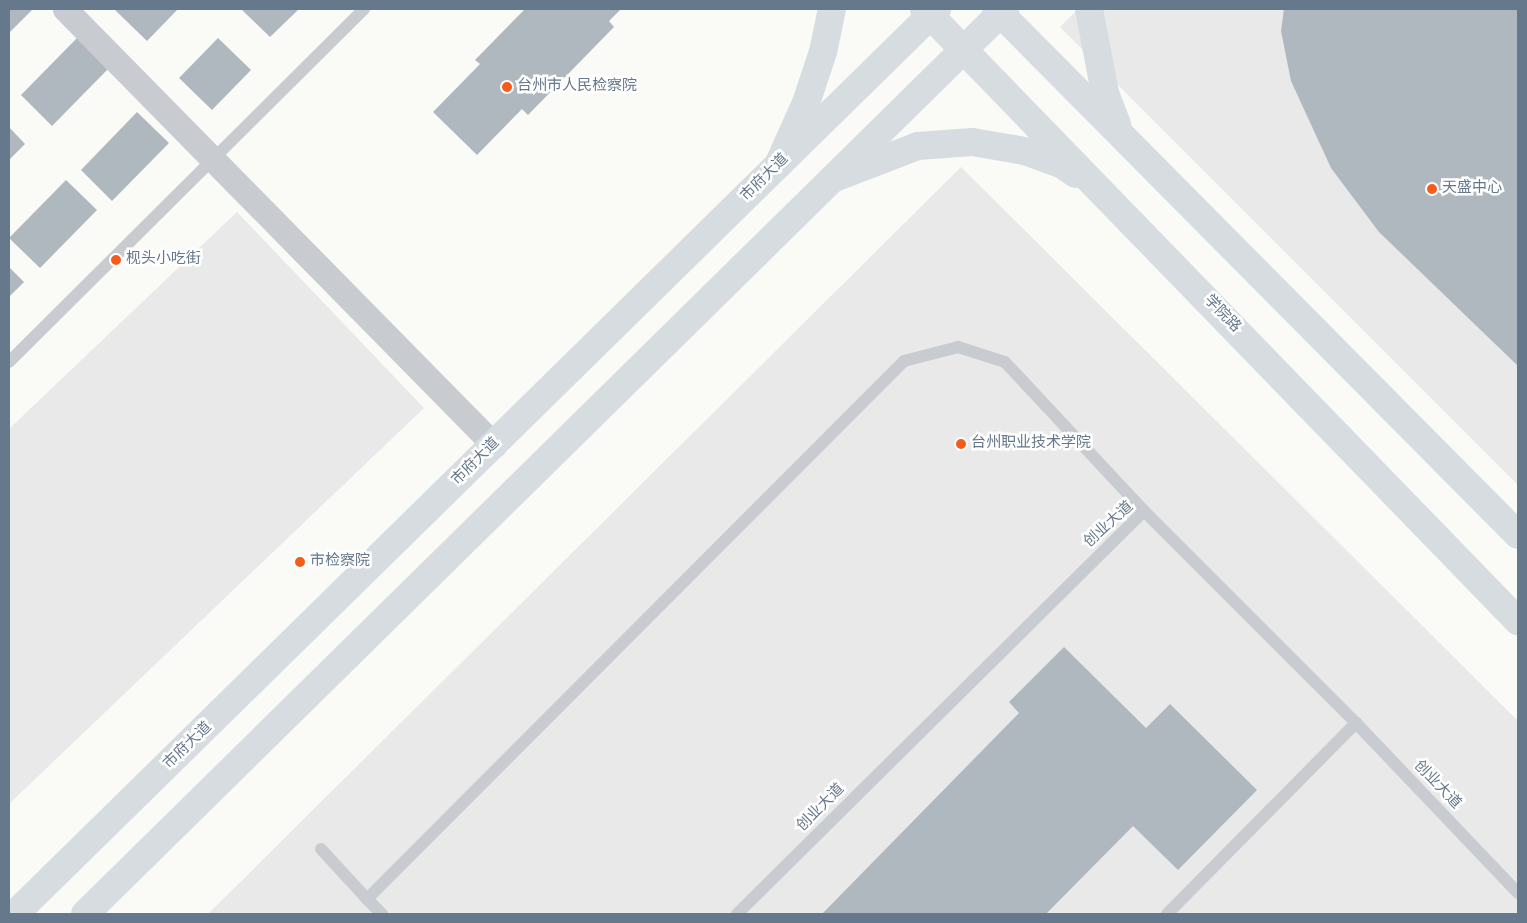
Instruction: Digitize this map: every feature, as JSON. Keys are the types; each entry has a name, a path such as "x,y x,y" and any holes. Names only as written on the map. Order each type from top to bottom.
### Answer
{"main road":[{"path":"777,166 806,103 823,52 832,9"},
{"path":"1089,9 1092,35 1105,93 1120,134"},
{"path":"85,914 832,179 1001,10 1120,134 1518,535"},
{"name":"市府大道","path":"15,914 494,445 931,11"},
{"name":"学院路","path":"931,11 963,48 1518,621"},
{"path":"832,179 918,146 972,142 1025,151 1061,164 1106,195"}],"street":[{"path":"66,9 494,445"}],"lane":[{"path":"9,362 364,9"},
{"path":"367,899 904,361 958,347 1005,362 1144,511"},
{"name":"创业大道","path":"737,914 1144,511 1356,723 1518,893"},
{"path":"1167,914 1356,723"},
{"path":"321,849 382,914"}],"shaded area":[{"path":"1078,9 1518,9 1518,485 1060,27"},
{"name":"台州职业技术学院","path":"961,167 1518,721 1518,914 208,914"},
{"path":"237,212 424,408 9,804 9,429"}],"building":[{"path":"9,9 33,9 9,33"},
{"path":"114,9 178,9 147,41"},
{"path":"241,9 299,9 270,37"},
{"name":"台州市人民检察院","path":"525,9 621,9 609,21 614,27 528,115 522,109 477,155 433,112 480,64 475,60"},
{"name":"天盛中心","path":"1284,9 1518,9 1518,366 1379,232 1331,168 1291,81 1281,31"},
{"path":"78,37 109,68 52,126 21,95"},
{"path":"218,38 251,70 212,110 179,78"},
{"path":"137,112 169,143 112,201 81,170"},
{"path":"9,127 25,144 9,160"},
{"path":"66,180 97,210 40,268 9,238"},
{"path":"9,267 24,282 9,297"},
{"path":"1064,647 1146,728 1170,704 1257,790 1178,870 1133,826 1046,914 822,914 1019,713 1009,702"}],"place":[{"name":"台州市人民检察院","path":"507,87"},
{"name":"天盛中心","path":"1432,189"},
{"name":"枧头小吃街","path":"116,260"},
{"name":"台州职业技术学院","path":"961,444"},
{"name":"市检察院","path":"300,562"}]}
